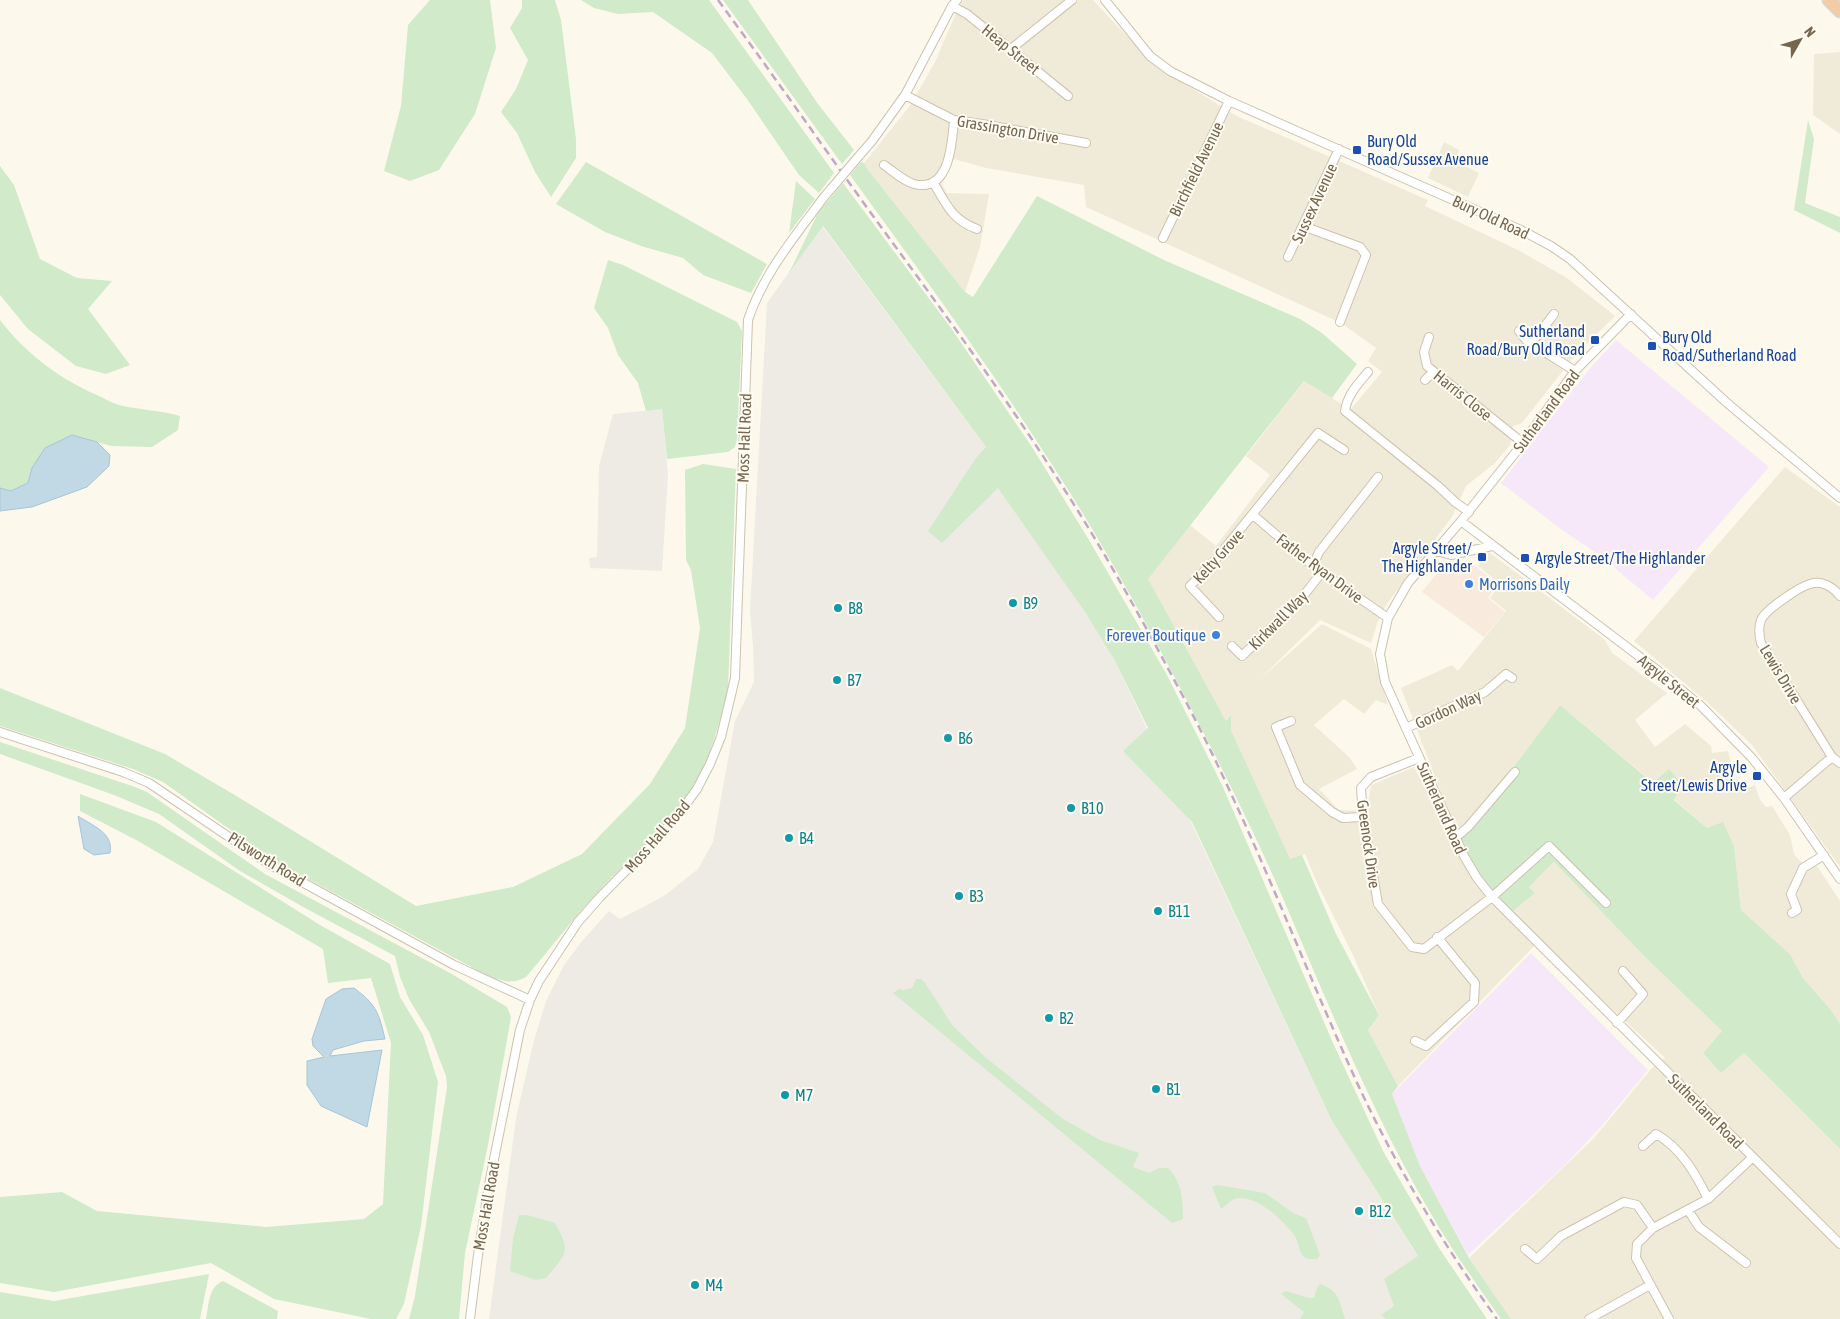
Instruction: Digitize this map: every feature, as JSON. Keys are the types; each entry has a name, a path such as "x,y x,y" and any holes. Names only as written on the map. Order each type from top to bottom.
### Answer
{"highway":[{"path":"1829,0 1840,11"}],"street":[{"path":"1012,50 1072,0"},
{"name":"Bury Old Road","path":"1105,0 1150,56 1170,71 1229,101 1521,230 1551,246 1570,259 1726,402 1840,498"},
{"name":"Heap Street","path":"954,3 1068,96"},
{"name":"Moss Hall Road","path":"470,1319 490,1179 520,1030 530,1000 542,976 578,922 661,835 697,789 721,737 735,678 748,320 761,288 790,243 824,197 872,141 905,95 954,3"},
{"name":"Grassington Drive","path":"905,95 954,120 1086,144"},
{"name":"Birchfield Avenue","path":"1163,238 1229,101"},
{"path":"884,165 915,184 933,182 942,174 949,159 954,120"},
{"name":"Sussex Avenue","path":"1288,257 1340,149"},
{"path":"933,182 955,217 961,222 977,229"},
{"path":"1303,226 1360,247 1366,256 1340,322"},
{"path":"1531,344 1554,314"},
{"name":"Sutherland Road","path":"1631,314 1576,371 1469,512 1408,583 1388,618 1380,654 1385,682 1455,838 1477,878 1492,897 1840,1244"},
{"path":"1519,331 1531,344 1576,371"},
{"name":"Harris Close","path":"1429,337 1424,352 1427,366 1523,442"},
{"path":"1368,372 1351,393 1346,403 1345,411 1469,512"},
{"path":"1425,380 1433,372"},
{"path":"1253,515 1318,433 1344,450"},
{"path":"1313,566 1319,552 1378,477"},
{"name":"Father Ryan Drive","path":"1253,515 1313,566 1388,618"},
{"name":"Kelty Grove","path":"1219,617 1190,586 1217,558 1253,515"},
{"name":"Argyle Street","path":"1461,521 1661,673 1701,706 1752,758 1784,798 1840,879"},
{"path":"1437,551 1451,555 1492,546"},
{"name":"Kirkwall Way","path":"1232,646 1242,656 1301,599 1322,572"},
{"path":"1832,577 1828,586 1840,596"},
{"name":"Lewis Drive","path":"1828,586 1809,584 1767,611 1761,620 1759,628 1761,643 1832,757 1840,763"},
{"name":"Gordon Way","path":"1406,728 1485,692 1506,674 1512,678"},
{"path":"1291,721 1276,727 1300,785 1332,812 1343,818 1363,817"},
{"name":"Pilsworth Road","path":"0,732 123,772 150,783 269,864 454,965 530,1000"},
{"path":"1784,798 1832,757"},
{"name":"Greenock Drive","path":"1419,758 1371,777 1361,788 1363,817 1378,904 1412,947 1424,948 1492,897 1549,846 1606,903"},
{"path":"1455,838 1468,827 1514,772"},
{"path":"1792,913 1796,910 1791,894 1803,868 1824,854"},
{"path":"1415,1042 1426,1046 1474,1002 1475,983 1437,938"},
{"path":"1617,1022 1643,994 1623,971"},
{"path":"1644,1146 1656,1134 1663,1138 1689,1164 1708,1199"},
{"path":"1669,1319 1636,1258 1637,1244 1652,1228 1708,1199 1753,1158"},
{"path":"1525,1249 1537,1259 1559,1237 1624,1202 1637,1205 1652,1228"},
{"path":"1688,1210 1699,1228 1746,1263"},
{"path":"1589,1319 1650,1285"}],"shaded area":[{"path":"963,0 1093,0 1154,65 1237,116 1428,200 1425,206 1518,250 1567,278 1615,316 1572,359 1522,423 1513,426 1510,445 1495,463 1466,486 1452,517 1381,612 1371,643 1320,620 1260,679 1322,624 1371,649 1388,705 1376,700 1364,714 1344,699 1314,725 1350,758 1357,769 1319,789 1339,810 1367,810 1371,785 1414,767 1453,837 1508,916 1535,893 1529,887 1554,862 1644,956 1722,1031 1703,1053 1721,1073 1744,1053 1840,1149 1840,1319 1511,1319 1469,1258 1594,1138 1651,1069 1665,1058 1539,941 1398,1086 1368,1030 1379,1015 1305,854 1290,860 1231,730 1231,716 1226,721 1147,579 1190,525 1216,546 1270,475 1246,456 1305,380 1350,410 1382,372 1368,361 1376,348 1341,323 1086,207 1084,185 986,168 954,159 940,181 947,193 989,194 980,247 965,292 864,163 909,107 935,62"},
{"path":"1840,52 1840,134 1813,115 1814,54"},
{"path":"1444,142 1459,150 1457,156 1461,158 1459,163 1479,173 1468,197 1428,178"},
{"path":"822,226 991,454 1115,661 1332,1121 1413,1249 1465,1319 489,1319 516,1118 534,1040 546,1001 564,965 582,941 609,911 620,919 664,896 698,869 713,842 735,721 754,682 750,610 767,303"},
{"path":"1616,340 1769,467 1653,600 1618,571 1613,564 1562,530 1501,483 1591,367"},
{"path":"662,409 668,475 662,571 590,568 589,558 597,557 599,466 613,414"},
{"path":"1785,467 1840,507 1840,867 1752,745 1707,702 1634,641"},
{"path":"1489,552 1605,640 1612,653 1667,693 1635,720 1655,747 1685,724 1711,746 1712,753 1728,751 1738,791 1755,785 1760,800 1766,807 1772,806 1790,835 1794,854 1800,861 1817,866 1840,901 1840,1024 1831,1010 1803,978 1790,954 1741,910 1734,846 1723,823 1707,828 1674,799 1669,769 1654,783 1560,705 1513,768 1457,834 1401,688 1452,665 1458,671 1506,611 1490,598 1500,584 1478,566"},
{"path":"1470,562 1498,584 1488,598 1505,612 1484,637 1422,592 1437,573 1449,564"},
{"path":"1531,953 1648,1070 1601,1127 1565,1165 1468,1255 1420,1166 1392,1094"}],"green space":[{"path":"430,0 490,0 496,48 475,114 439,170 410,181 384,171 401,106 408,25"},
{"path":"522,0 555,0 561,20 576,139 576,158 551,197 535,172 517,133 501,112 516,89 528,60 510,28 522,8"},
{"path":"581,0 709,0 834,173 819,193 799,175 747,99 712,53 653,12 618,14 594,8"},
{"path":"723,0 748,0 818,104 854,150 842,164"},
{"path":"1808,120 1814,139 1805,203 1840,217 1840,233 1794,210"},
{"path":"586,162 767,264 751,293 703,275 683,258 641,246 605,232 556,204"},
{"path":"861,162 864,163 965,292 973,297 1037,196 1164,260 1300,319 1322,333 1357,364 1332,398 1304,381 1148,579 1226,721 1231,715 1231,730 1290,859 1302,855 1336,934 1379,1015 1368,1030 1398,1086 1392,1094 1420,1166 1469,1258 1511,1319 1501,1319 1447,1241 1389,1137 1352,1058 1247,819 1183,693 1123,582 1075,501 1008,398 850,175"},
{"path":"0,166 14,185 40,259 77,278 112,281 88,309 130,365 106,374 76,366 28,329 0,295"},
{"path":"796,181 815,199 789,233"},
{"path":"843,183 951,328 1032,447 1089,540 1167,675 1223,787 1333,1043 1383,1151 1439,1248 1487,1319 1386,1319 1381,1315 1394,1306 1384,1279 1418,1256 1332,1121 1192,822 1123,751 1148,728 1115,661 1085,612 998,488 942,543 928,531 976,458 986,447 823,226 789,273 818,213"},
{"path":"608,260 623,265 737,322 742,331 737,439 735,447 728,452 667,459 662,409 646,411 638,383 618,355 608,328 594,308"},
{"path":"0,320 20,343 57,373 83,389 119,405 180,416 178,430 152,447 111,446 71,435 32,468 28,483 11,491 0,488"},
{"path":"703,464 736,469 728,689 706,762 680,806 654,836 597,893 526,977 516,981 507,981 488,976 273,860 163,782 133,769 0,726 0,688 165,754 416,906 513,887 582,854 650,784 685,728 700,628 691,570 686,560 685,470"},
{"path":"1560,705 1653,783 1669,769 1683,785 1674,800 1707,828 1723,822 1734,846 1741,910 1790,954 1803,978 1831,1010 1840,1024 1840,1149 1744,1053 1721,1073 1703,1053 1722,1031 1644,956 1554,862 1529,887 1535,893 1511,913 1474,866 1457,834 1513,768"},
{"path":"0,742 147,792 265,874 450,973 507,1007 511,1017 488,1145 465,1253 459,1319 409,1319 415,1296 447,1087 446,1076 429,1032 409,999 400,977 395,956 240,871 159,814 114,795 0,754"},
{"path":"80,794 156,822 320,925 390,964 400,997 423,1035 438,1082 421,1226 404,1304 396,1319 371,1319 274,1299 211,1263 54,1292 0,1283 0,1197 62,1192 97,1211 266,1227 364,1219 383,1204 391,1043 371,978 328,983 323,949 138,841 80,811"},
{"path":"916,979 921,979 925,983 953,1026 985,1057 1063,1119 1100,1140 1139,1153 1133,1167 1149,1173 1159,1168 1168,1168 1179,1185 1183,1219 1172,1223 893,993 899,989 912,988"},
{"path":"1217,1185 1265,1193 1293,1213 1306,1218 1320,1255 1317,1259 1304,1257 1301,1254 1296,1237 1276,1216 1259,1204 1242,1198 1234,1199 1221,1209 1212,1187"},
{"path":"519,1215 527,1215 555,1223 564,1241 565,1247 562,1258 546,1278 536,1280 510,1271 513,1238"},
{"path":"209,1274 200,1319 0,1319 0,1292 54,1301"},
{"path":"223,1281 278,1311 277,1319 206,1319 212,1292"},
{"path":"1320,1284 1332,1290 1338,1297 1345,1319 1300,1319 1304,1312 1281,1294 1286,1291 1314,1298"}],"water":[{"path":"72,435 97,442 110,455 109,466 87,487 32,507 0,511 0,488 11,491 28,483 32,468 45,448"},
{"path":"78,816 106,835 109,840 110,853 94,855 84,849"},
{"path":"354,988 376,1010 385,1039 364,1041 333,1050 330,1056 382,1050 367,1127 321,1106 307,1085 307,1061 324,1057 313,1046 312,1039 326,999 342,989"}],"railway":[{"path":"718,0 997,388 1082,517 1127,594 1209,747 1254,843 1359,1087 1389,1147 1440,1235 1497,1319"}],"place":[{"name":"Bury Old Road/Sussex Avenue","path":"1357,150"},
{"name":"Sutherland Road/Bury Old Road","path":"1595,340"},
{"name":"Bury Old Road/Sutherland Road","path":"1652,346"},
{"name":"Argyle Street/ The Highlander","path":"1482,557"},
{"name":"Argyle Street/The Highlander","path":"1525,558"},
{"name":"Morrisons Daily","path":"1469,584"},
{"name":"B9","path":"1013,603"},
{"name":"B8","path":"838,608"},
{"name":"Forever Boutique","path":"1216,635"},
{"name":"B7","path":"837,680"},
{"name":"B6","path":"948,738"},
{"name":"Argyle Street/Lewis Drive","path":"1757,776"},
{"name":"B10","path":"1071,808"},
{"name":"B4","path":"789,838"},
{"name":"B3","path":"959,896"},
{"name":"B11","path":"1158,911"},
{"name":"B2","path":"1049,1018"},
{"name":"B1","path":"1156,1089"},
{"name":"M7","path":"785,1095"},
{"name":"B12","path":"1359,1211"},
{"name":"M4","path":"695,1285"}]}
